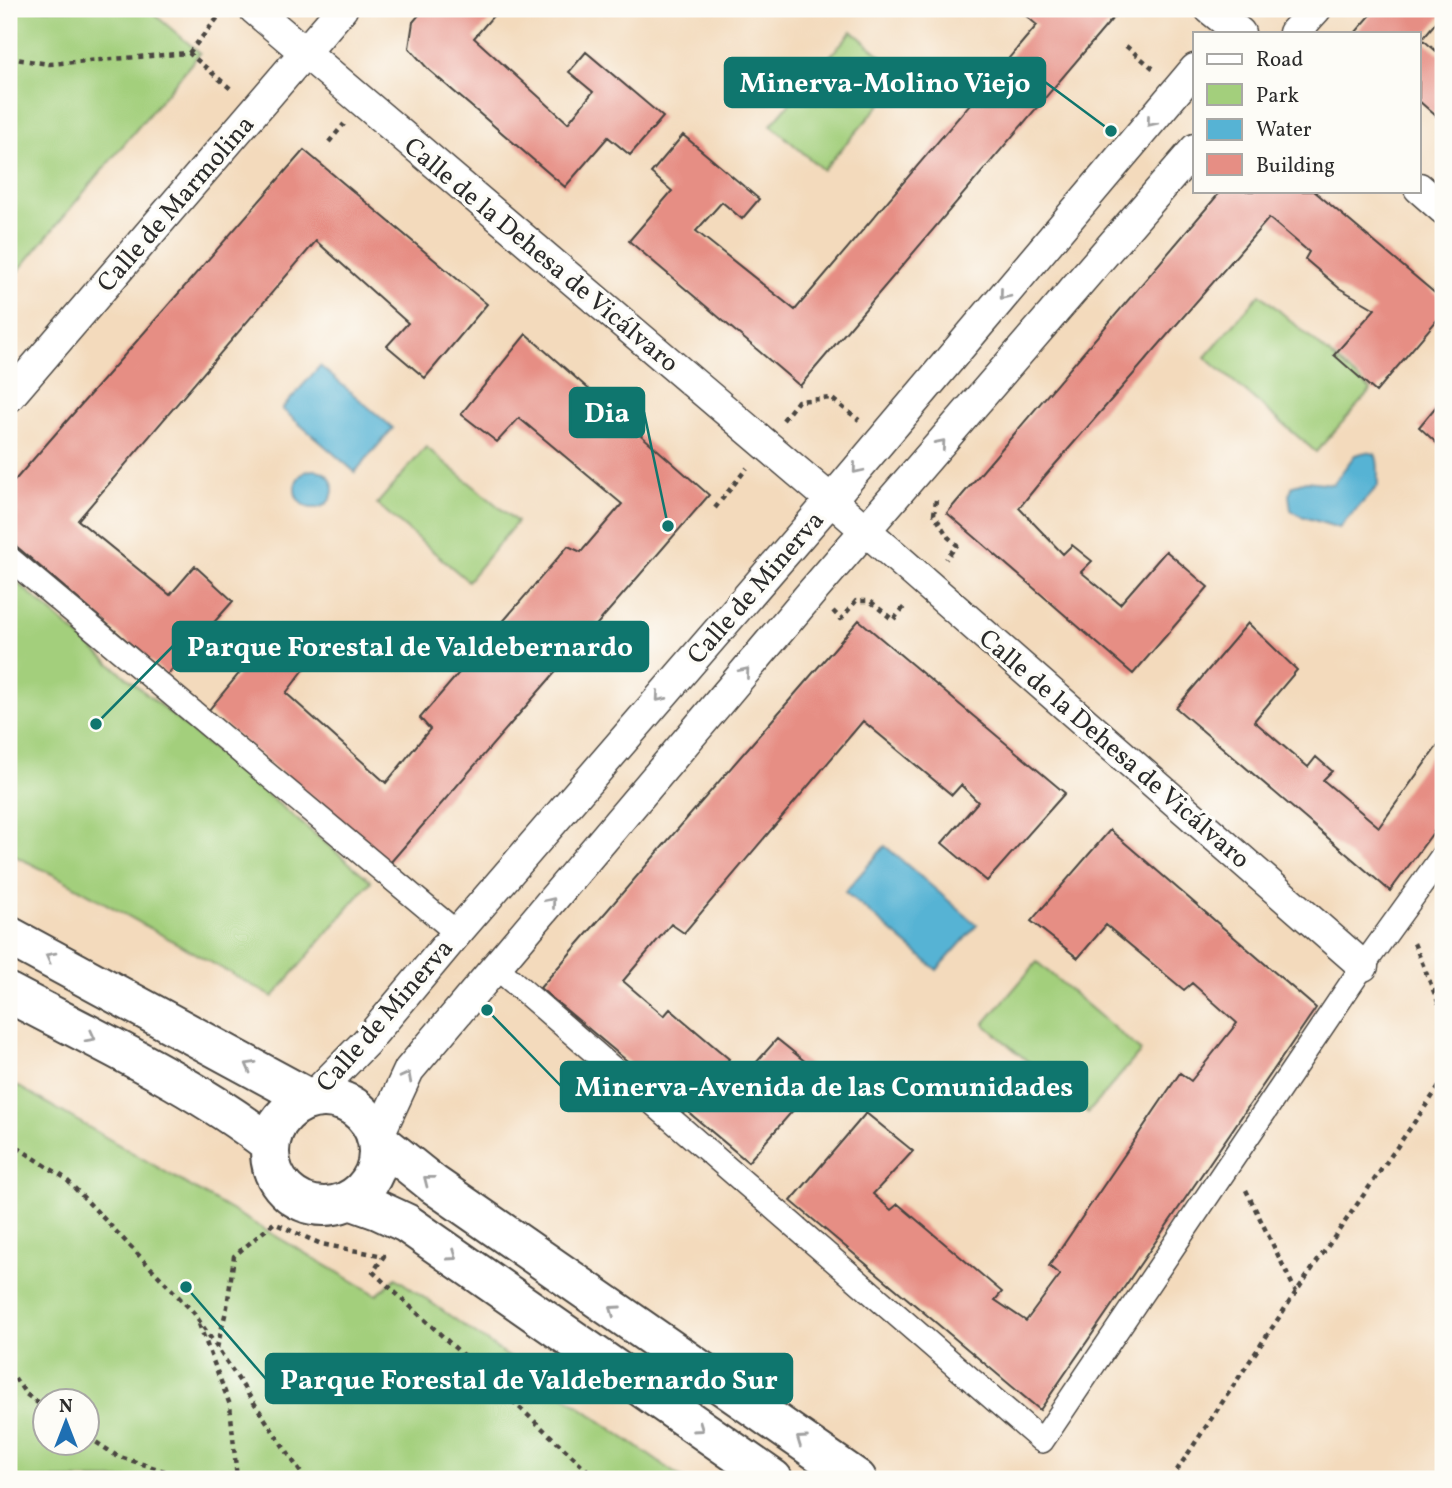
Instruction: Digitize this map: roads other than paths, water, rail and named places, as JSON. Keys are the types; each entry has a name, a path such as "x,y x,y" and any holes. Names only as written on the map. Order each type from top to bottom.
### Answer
{"street":[{"name":"Calle de la Dehesa de Vicálvaro","path":"254,9 831,500"},
{"name":"Calle de Marmolina","path":"9,397 342,9"},
{"path":"1295,32 1315,9"},
{"name":"Calle de Minerva","path":"310,1099 366,1042 831,500 1193,71"},
{"name":"Calle de Minerva","path":"377,1139 410,1070 866,531 1193,151"},
{"path":"1420,189 1443,209"},
{"path":"831,500 866,531"},
{"name":"Calle de la Dehesa de Vicálvaro","path":"866,531 1363,967"},
{"path":"9,558 457,933"},
{"path":"496,967 1042,1441 1363,967 1443,855"},
{"path":"9,936 310,1099"},
{"path":"9,993 205,1099 270,1144"},
{"path":"331,1098 352,1105 368,1119 377,1139 379,1153 374,1173 362,1191 350,1200 331,1206 311,1205 292,1197 278,1183 270,1164 273,1132 288,1111 310,1099 331,1098"},
{"path":"377,1139 433,1184 857,1479"},
{"path":"350,1200 378,1209 406,1223 773,1479"}],"water":[{"path":"320,366 393,428 355,472 282,409"},
{"path":"1366,452 1375,454 1377,458 1378,486 1339,528 1301,516 1291,510 1289,495 1293,485 1306,481 1333,484 1355,455"},
{"path":"314,470 328,475 333,489 328,503 314,508 300,503 295,489 300,475"},
{"path":"885,846 977,925 937,970 845,892"}],"place":[{"name":"Minerva-Molino Viejo","path":"1111,131"},
{"name":"Dia","path":"668,526"},
{"name":"Parque Forestal de Valdebernardo","path":"96,724"},
{"name":"Minerva-Avenida de las Comunidades","path":"487,1010"},
{"name":"Parque Forestal de Valdebernardo Sur","path":"186,1287"}]}
